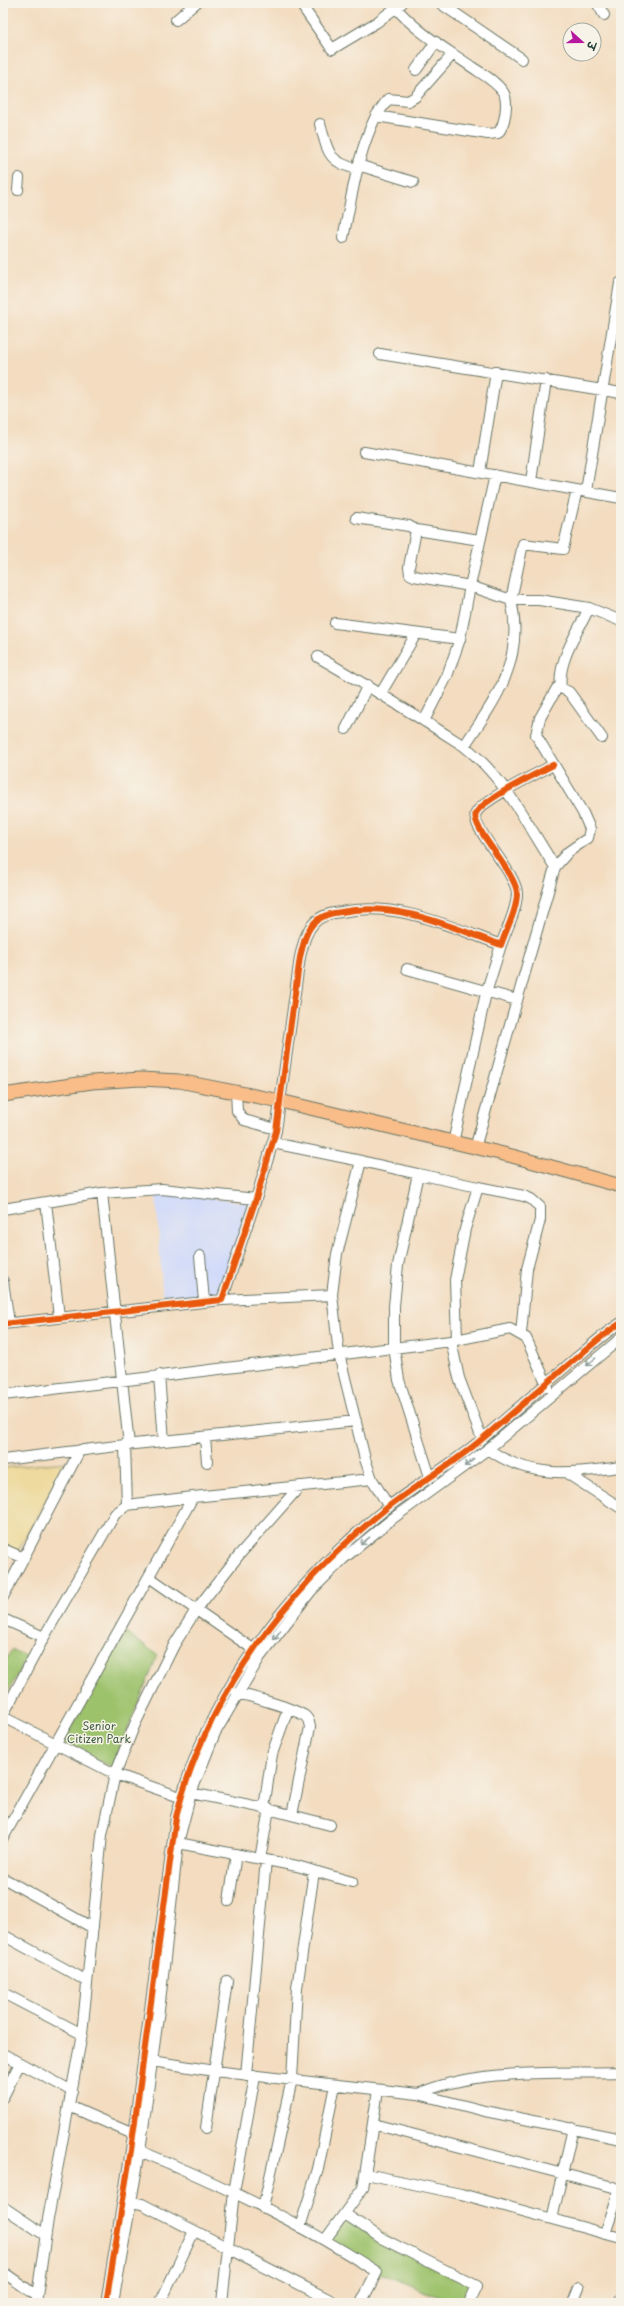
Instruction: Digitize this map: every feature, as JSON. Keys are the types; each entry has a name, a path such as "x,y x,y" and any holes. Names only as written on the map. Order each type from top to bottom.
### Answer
{"main road":[{"path":"3,1095 92,1082 141,1079 179,1081 280,1101 475,1148 621,1186"}],"street":[{"path":"176,20 196,3"},
{"path":"300,3 332,49 400,6 407,20 503,92 506,102 501,130 498,133 488,134 376,116"},
{"path":"440,3 522,59"},
{"path":"597,3 604,15"},
{"path":"416,70 436,42"},
{"path":"343,238 358,167 368,135 376,116 388,99 408,101 415,97 453,54"},
{"path":"320,124 327,148 332,158 341,165 358,167 413,182"},
{"path":"18,190 20,178"},
{"path":"464,746 491,708 506,677 513,649 515,619 511,600 522,544 563,549 582,491 602,389 620,284"},
{"path":"380,354 621,392"},
{"path":"480,472 496,372"},
{"path":"531,481 546,380"},
{"path":"364,452 621,498"},
{"path":"424,721 447,676 460,639 470,586 495,475"},
{"path":"356,518 409,526 416,530 480,540"},
{"path":"416,530 409,567 410,574 414,576 470,586 511,600 539,600 589,608 621,621"},
{"path":"589,608 564,661 560,680 562,688 569,692 602,738"},
{"path":"335,623 460,639"},
{"path":"381,693 416,634"},
{"path":"318,657 381,693 464,746 474,754 506,791 555,867"},
{"path":"346,729 368,685"},
{"path":"475,1148 517,1000 530,962 555,867 568,852 588,838 590,829 583,813 537,740 535,729 555,691 562,688"},
{"path":"453,1143 486,993 515,904 515,885 508,871 475,819 478,810 506,791 553,765"},
{"path":"222,1300 256,1199 276,1129 300,957 308,931 320,917 352,910 391,910 422,917 501,945"},
{"path":"407,969 486,993 517,1000"},
{"path":"236,1092 237,1111 244,1120 276,1129"},
{"path":"272,1143 531,1198 540,1207 540,1220 527,1269 521,1334"},
{"path":"362,1161 338,1248 332,1295 339,1354 356,1421 372,1479 389,1507"},
{"path":"418,1174 398,1265 394,1347 398,1380 430,1477"},
{"path":"478,1187 465,1229 455,1280 454,1340 459,1378 482,1439"},
{"path":"3,1209 102,1193 162,1189 256,1199"},
{"path":"102,1193 123,1379 127,1445 127,1505"},
{"path":"46,1202 59,1317"},
{"path":"200,1256 204,1301"},
{"path":"3,1282 6,1324 115,1310 204,1301 332,1295"},
{"path":"106,2303 136,2149 133,2134 148,2060 171,1845 180,1797 209,1727 253,1649 311,1578 389,1507 482,1439 546,1383 621,1323"},
{"path":"3,1395 123,1379 454,1340 510,1329 521,1334 528,1343 546,1383 553,1394"},
{"path":"113,2303 131,2202 136,2149 178,1843 191,1793 215,1733 237,1693 260,1657 311,1591 343,1559 392,1519 488,1449 621,1338"},
{"path":"159,1375 164,1441"},
{"path":"3,1460 80,1450 356,1421"},
{"path":"205,1437 207,1462"},
{"path":"488,1449 499,1457 525,1468 568,1474 621,1467"},
{"path":"3,1598 80,1450"},
{"path":"568,1474 620,1506"},
{"path":"180,1797 116,1774 3,1716 44,1637 115,1514 127,1505 372,1479"},
{"path":"36,2299 82,2034 102,1835 116,1774 153,1686 174,1645 196,1610 239,1555 300,1486"},
{"path":"3,1838 193,1497"},
{"path":"3,1549 24,1558"},
{"path":"149,1577 253,1649"},
{"path":"3,1619 44,1637"},
{"path":"237,1693 305,1716 310,1727 292,1815"},
{"path":"222,2303 227,2247 250,2075 263,1860 272,1754 288,1709"},
{"path":"191,1793 267,1808 330,1825"},
{"path":"178,1843 314,1871 352,1882"},
{"path":"229,1901 236,1854"},
{"path":"263,2208 292,2079 297,1988 314,1871"},
{"path":"3,1878 93,1928"},
{"path":"3,1936 87,1980"},
{"path":"206,2128 227,1982"},
{"path":"3,1993 82,2034"},
{"path":"3,2054 72,2090"},
{"path":"148,2060 214,2071 418,2094 485,2111 621,2139"},
{"path":"3,2097 20,2063"},
{"path":"418,2094 445,2084 488,2076 621,2072"},
{"path":"300,2227 318,2169 335,2085"},
{"path":"325,2240 363,2188 378,2090"},
{"path":"69,2106 133,2134"},
{"path":"373,2124 563,2174 617,2190 618,2198 605,2234"},
{"path":"552,2219 573,2128"},
{"path":"136,2149 234,2192 325,2240 377,2272 361,2303"},
{"path":"366,2174 461,2194 621,2238"},
{"path":"131,2202 142,2204 336,2303"},
{"path":"3,2207 46,2235"},
{"path":"345,2214 380,2238 477,2286 469,2303"},
{"path":"162,2299 194,2231"},
{"path":"3,2272 36,2299"},
{"path":"573,2303 578,2288"}],"shaded area":[{"path":"156,1192 251,1203 218,1297 163,1302"}],"green space":[{"name":"Senior Citizen Park","path":"126,1633 158,1655 112,1767 62,1743"},
{"path":"12,1649 27,1657 3,1701 3,1666"},
{"path":"345,2214 477,2286 469,2303 454,2303 377,2272 325,2240"}],"sand":[{"path":"67,1462 18,1551 3,1544 3,1468"}],"cycle path":[{"path":"3,1324 222,1300 256,1199 276,1131 300,957 308,931 317,920 323,916 337,912 362,909 382,910 422,917 501,945 513,913 517,900 517,893 515,884 509,873 479,828 476,813 488,801 499,794 553,765"},
{"path":"106,2303 131,2150 176,1817 190,1772 208,1728 231,1686 257,1645 286,1607 318,1571 352,1537 388,1507 471,1448 597,1340 621,1323"}]}
